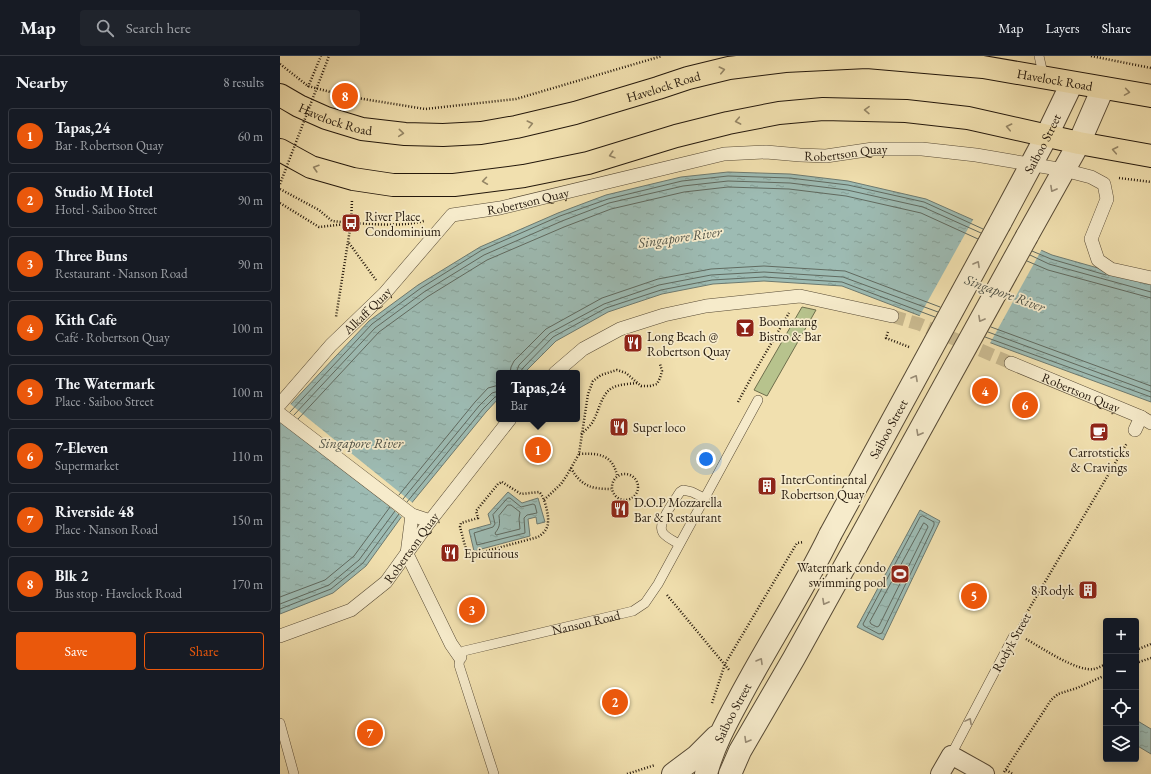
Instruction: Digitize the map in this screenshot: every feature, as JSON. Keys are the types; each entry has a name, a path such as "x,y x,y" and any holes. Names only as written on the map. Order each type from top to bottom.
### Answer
{"main road":[{"name":"Havelock Road","path":"280,95 299,106 326,118 362,129 405,134 443,135 481,133 516,127 575,113 688,78 729,68 785,61 850,57 867,57 983,67 1151,96"},
{"path":"280,150 311,167 354,179 393,185 454,185 524,176 588,163 676,136 728,123 779,113 823,109 906,111 968,118 1079,143 1151,156"}],"street":[{"name":"Saiboo Street","path":"706,774 710,757 721,732 1000,223 1047,135 1072,83"},
{"name":"Saiboo Street","path":"730,774 740,751 794,658 1079,143 1103,88"},
{"name":"Robertson Quay","path":"452,215 507,207 724,154 766,152 826,156 873,149 922,149 976,155 1064,170 1091,177 1104,184"},
{"path":"1104,184 1107,199 1091,239 1098,260 1111,269 1151,278"},
{"name":"Alkaff Quay","path":"280,404 331,345 384,294 452,215"},
{"path":"558,370 583,349 620,329 664,315 706,306 800,296 892,316"},
{"name":"Robertson Quay","path":"1011,363 1146,420"},
{"path":"280,414 412,515 430,521"},
{"path":"1135,430 1146,420"},
{"name":"Robertson Quay","path":"280,636 351,610 386,582 430,521 508,422"},
{"path":"412,515 407,554 451,644 460,657"},
{"path":"666,768 696,756 721,732"},
{"path":"951,755 985,774"},
{"name":"Rodyk Street","path":"940,774 951,755"}],"lane":[{"path":"1039,56 1044,78"},
{"name":"Nanson Road","path":"460,657 464,651 633,611 645,603 658,584 758,400"},
{"path":"679,544 664,534 661,530 662,522 680,492 683,490 692,492 704,498"},
{"name":"Rodyk Street","path":"951,755 1014,635"},
{"path":"460,657 459,665 494,774"},
{"path":"280,723 294,774"}],"path":[{"path":"308,86 321,56"},
{"path":"280,184 329,56"},
{"path":"280,64 308,86 345,96 425,108 516,99 662,56"},
{"path":"1091,56 1151,68"},
{"path":"1104,184 1116,178 1151,182"},
{"path":"280,189 320,210 332,221 351,224"},
{"path":"280,202 319,227 351,224 413,224 452,215"},
{"path":"331,345 351,224"},
{"path":"349,243 373,275"},
{"path":"892,316 886,338 928,355"},
{"path":"544,500 561,484 579,454 588,394 593,381 601,375 617,370 626,373 641,386 650,386 657,384 660,378 662,372 660,364"},
{"path":"581,434 592,424 604,397 612,388 637,383"},
{"name":"Rodyk Street","path":"1014,635 1135,430"},
{"path":"579,454 600,454 610,460 615,466 617,475"},
{"path":"571,468 583,484 593,488 611,489"},
{"path":"624,473 632,475 637,481 638,488 635,495 629,500 614,496 611,489 612,481 617,475 624,473"},
{"path":"502,482 521,494 542,493 544,500 548,522 542,534 538,537 472,555 467,553 460,527 461,523 478,518 476,511 498,484 502,482"},
{"path":"710,706 725,664 797,543 830,535"},
{"path":"658,584 745,688"},
{"path":"1014,635 1073,665 1086,669 1096,669 1103,666"},
{"path":"1139,649 1151,644"},
{"path":"1139,662 1151,658"},
{"path":"1003,774 1051,700 1058,694 1077,688 1103,676"},
{"path":"627,774 647,768 666,768"},
{"path":"1006,770 1013,774"}],"green space":[{"path":"802,307 816,310 767,396 754,390"}],"water":[{"name":"Singapore River","path":"728,172 790,174 848,181 926,199 1052,255 1151,283 1151,402 842,286 764,281 713,284 662,294 608,312 556,341 527,370 496,370 496,401 410,505 366,566 333,593 280,614 280,419 288,407 369,321 418,285 480,247 558,213 606,195 681,177"},
{"path":"508,492 522,503 538,498 545,522 537,524 536,517 528,519 530,536 474,551 469,530 491,524 488,514"},
{"name":"Watermark condo swimming pool","path":"920,510 940,521 883,640 857,627"},
{"path":"1139,722 1151,729 1151,754 1139,747"}],"pier":[{"path":"974,218 1042,249 989,345 919,317"},
{"path":"289,403 414,504 403,518 280,415"}],"tunnel":[{"path":"892,316 919,324 1011,363"}],"place":[{"name":"Blk 2","path":"345,96"},
{"name":"River Place Condominium","path":"351,223"},
{"name":"Boomarang Bistro & Bar","path":"745,328"},
{"name":"Long Beach @ Robertson Quay","path":"633,343"},
{"name":"Kith Cafe","path":"985,391"},
{"name":"7-Eleven","path":"1025,405"},
{"name":"Super loco","path":"619,427"},
{"name":"Carrotsticks & Cravings","path":"1099,432"},
{"name":"Tapas,24","path":"538,450"},
{"name":"InterContinental Robertson Quay","path":"767,486"},
{"name":"D.O.P Mozzarella Bar & Restaurant","path":"620,509"},
{"name":"Epicurious","path":"450,553"},
{"name":"Watermark condo swimming pool","path":"900,574"},
{"name":"8 Rodyk","path":"1088,590"},
{"name":"The Watermark","path":"974,596"},
{"name":"Three Buns","path":"472,610"},
{"name":"Studio M Hotel","path":"615,702"},
{"name":"Riverside 48","path":"370,733"}]}
